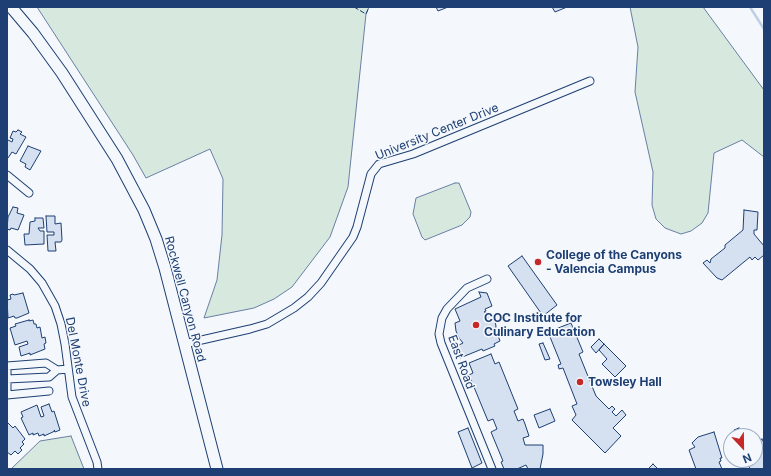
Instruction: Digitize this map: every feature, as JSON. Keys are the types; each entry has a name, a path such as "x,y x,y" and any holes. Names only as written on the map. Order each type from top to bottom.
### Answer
{"street":[{"name":"Rockwell Canyon Road","path":"11,7 33,33 62,73 117,159 134,190 156,239 218,469"},
{"name":"University Center Drive","path":"184,344 267,324 294,308 308,297 321,283 353,237 357,228 371,174 379,164 413,154 590,82"},
{"path":"7,175 30,193"},
{"name":"Del Monte Drive","path":"7,250 42,283 55,306 66,344 72,397 98,469"},
{"name":"East Road","path":"487,279 467,288 447,309 442,318 439,334 441,343 492,469"},
{"path":"49,391 7,395 7,367 46,363 57,370"},
{"path":"7,379 49,377 57,370 68,369"}],"shaded area":[{"path":"37,7 369,7 366,14 348,187 330,237 292,287 274,299 254,308 204,318 217,280 222,235 223,179 210,149 146,178 133,155"},
{"path":"630,7 703,7 764,90 764,157 742,140 714,153 708,213 702,223 691,231 681,234 665,228 656,219 652,205 653,172 635,92 638,47"},
{"path":"455,183 459,183 471,212 470,217 462,225 425,240 422,237 413,214 416,198"},
{"path":"71,436 84,469 11,469 40,441"}],"building":[{"path":"436,7 448,7 438,11"},
{"path":"552,7 567,7 555,12"},
{"path":"18,130 22,132 20,134 26,137 16,154 12,152 7,158 7,142 8,140 12,142 13,139 10,138 13,131 16,132"},
{"path":"28,146 41,151 30,170 25,167 26,164 20,161"},
{"path":"13,207 18,208 17,213 24,215 18,230 11,228 10,230 7,229 8,217"},
{"path":"744,210 758,212 757,230 754,230 754,234 764,246 764,255 758,260 755,257 752,260 750,257 722,280 717,278 703,263 707,260 710,263 711,259 725,248 725,245 743,230"},
{"path":"46,216 55,216 55,224 61,223 62,240 61,242 55,242 56,251 48,251 47,235 54,235 54,232 47,232"},
{"path":"35,218 43,218 44,228 38,228 40,231 44,231 44,244 25,245 24,234 29,234 30,222 35,221"},
{"path":"522,256 557,305 543,316 508,266"},
{"name":"COC Institute for Culinary Education","path":"479,292 487,293 492,306 485,309 486,311 484,312 491,314 495,319 496,327 493,332 496,330 500,341 494,344 495,346 483,351 482,349 460,358 455,347 463,343 456,331 455,323 460,321 455,309 481,297"},
{"path":"23,293 29,313 17,318 14,316 8,318 7,300 11,299 10,295"},
{"path":"33,320 37,328 40,327 42,338 45,337 45,349 30,355 30,353 21,356 19,347 28,344 27,341 15,345 10,328 16,326 15,324"},
{"name":"Towsley Hall","path":"571,323 583,352 579,354 596,396 609,409 612,406 615,409 612,412 616,416 622,410 626,415 613,428 621,436 605,453 572,420 576,415 572,406 577,404 563,368 559,369 558,365 561,364 548,332"},
{"path":"599,339 604,344 596,353 591,347"},
{"path":"543,343 550,359 545,360 539,344"},
{"path":"604,344 626,366 615,377 602,364 607,359 599,350"},
{"path":"491,354 495,364 499,362 518,409 514,411 518,421 523,419 525,424 529,436 523,438 525,445 543,445 540,469 528,469 526,465 517,469 504,469 501,462 503,461 491,432 497,429 493,419 488,421 469,375 473,373 469,363"},
{"path":"49,404 52,412 54,411 60,430 44,436 44,434 39,436 38,433 29,435 21,418 23,417 21,412 37,405 41,417 44,416 41,407"},
{"path":"550,409 555,421 539,428 534,415"},
{"path":"7,422 13,428 15,426 25,439 22,442 24,444 20,448 22,450 18,454 15,451 11,455 7,452"},
{"path":"468,428 482,463 472,468 458,432"},
{"path":"714,432 722,458 720,458 721,461 719,462 722,469 696,469 689,450 695,447 692,443 698,437"},
{"path":"763,441 764,469 750,469 763,468"},
{"path":"653,464 658,469 648,469"}],"waterway":[{"path":"750,7 764,29"}],"fence":[{"path":"354,7 366,14 369,7"}],"place":[{"name":"College of the Canyons - Valencia Campus","path":"538,262"},
{"name":"COC Institute for Culinary Education","path":"476,325"},
{"name":"Towsley Hall","path":"580,382"}]}
